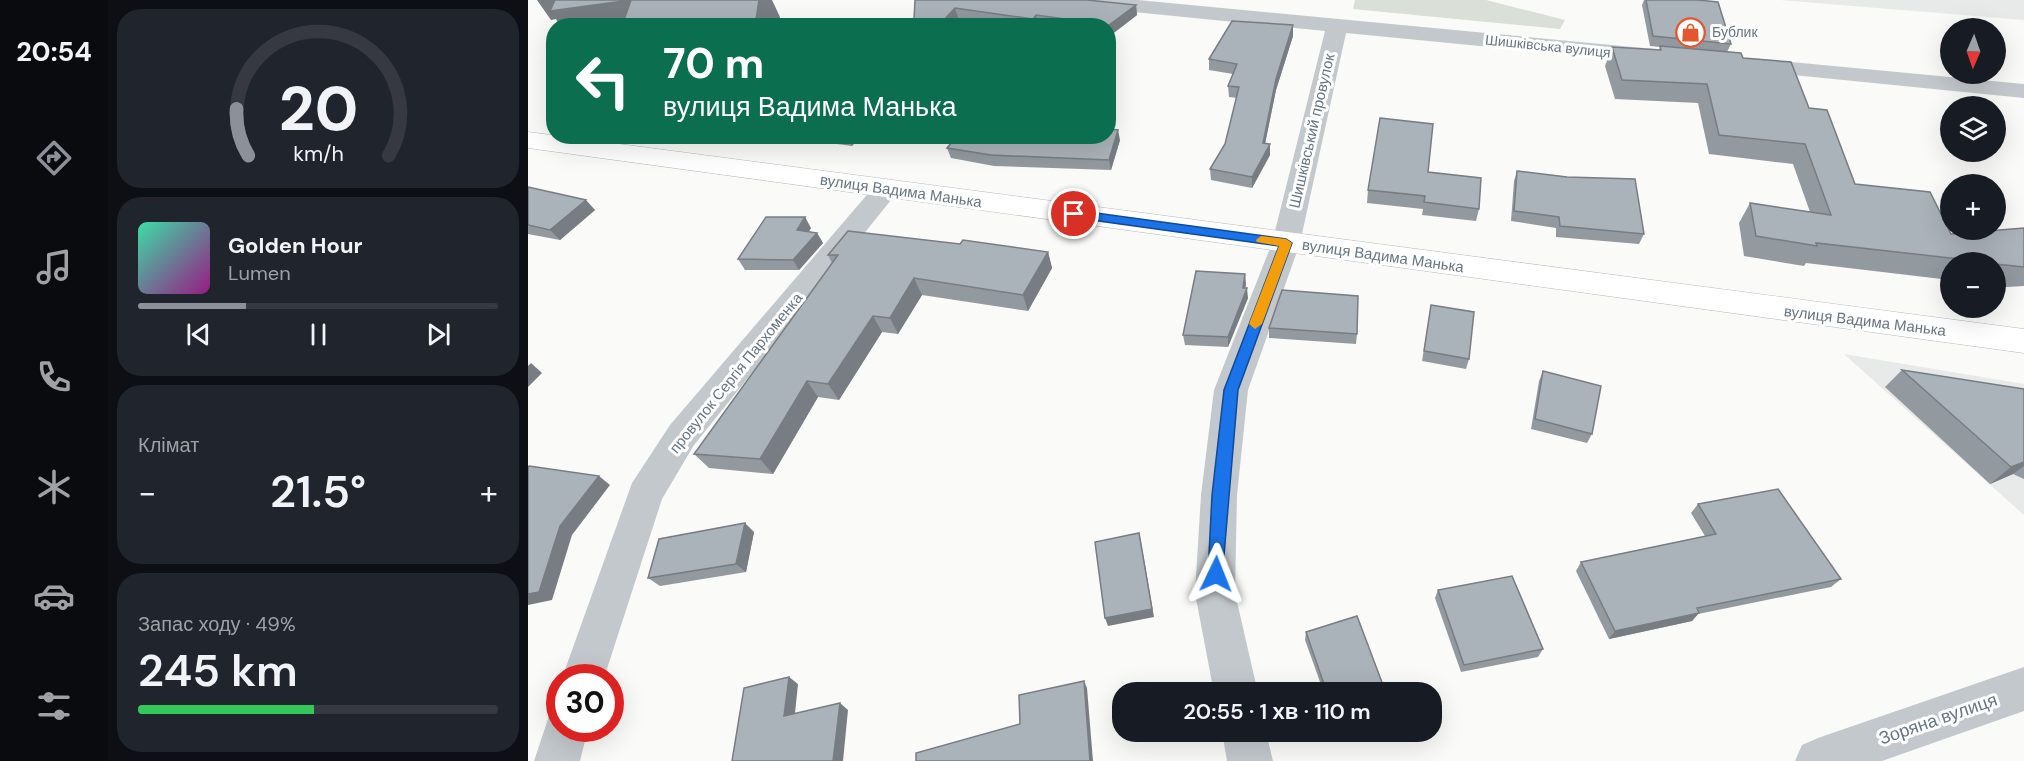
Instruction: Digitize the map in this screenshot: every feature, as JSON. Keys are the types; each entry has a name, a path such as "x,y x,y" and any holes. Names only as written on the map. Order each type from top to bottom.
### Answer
{"main road":[{"name":"вулиця Вадима Манька","path":"528,140 546,142"},
{"name":"вулиця Вадима Манька","path":"557,144 2024,341"}],"street":[{"name":"Шишківська вулиця","path":"1073,0 1287,10 1337,25 1681,58"},
{"name":"Шишківський провулок","path":"1234,682 1215,593 1223,460 1231,390 1286,243 1337,25"},
{"path":"1728,63 2024,92"},
{"name":"провулок Сергія Пархоменка","path":"588,664 645,494 682,435 886,189"},
{"name":"Зоряна вулиця","path":"1818,761 2024,689"},
{"path":"557,761 562,742"},
{"path":"1246,742 1250,761"}],"shaded area":[{"path":"1355,0 1486,0 1565,20 1560,29 1353,9"},
{"path":"1780,0 2024,0 2024,20"},
{"path":"1844,354 2024,384 2024,515"}],"building":[{"path":"555,0 631,0 550,11"},
{"path":"631,0 759,0 756,18 625,18"},
{"path":"915,0 1087,0 1136,5 1116,20 1116,18 1058,18 1036,15 1034,18 1026,18 955,8 946,18 914,18"},
{"path":"1646,0 1718,2 1731,44 1653,36"},
{"path":"1232,21 1293,25 1276,79 1263,143 1270,144 1252,177 1210,169 1225,144 1239,87 1228,86 1237,64 1209,59"},
{"path":"1660,46 1741,53 1743,58 1791,62 1809,108 1827,110 1855,184 1930,192 1940,212 1940,240 2006,240 2006,229 2024,228 2024,267 2006,265 2006,252 1940,252 1940,257 1816,243 1817,246 1756,236 1750,203 1831,215 1805,144 1719,135 1707,84 1622,80 1612,47 1661,50"},
{"path":"1380,118 1433,124 1428,172 1481,178 1479,209 1424,202 1425,196 1368,190"},
{"path":"950,144 1114,144 1109,160 991,155 947,148"},
{"path":"1517,171 1567,177 1635,179 1644,234 1560,226 1559,217 1514,211"},
{"path":"528,187 586,200 550,230 528,225"},
{"path":"766,217 805,217 797,230 817,233 793,260 738,259"},
{"path":"848,231 960,244 963,240 1048,252 1023,295 914,278 890,318 873,316 828,384 807,381 760,459 694,454 838,255 828,255"},
{"path":"1196,271 1245,274 1243,288 1247,288 1228,337 1183,335"},
{"path":"1282,290 1358,296 1357,334 1269,328"},
{"path":"1431,305 1474,312 1469,359 1424,351"},
{"path":"1902,370 2024,389 2024,462 2011,467"},
{"path":"1543,371 1601,386 1592,434 1535,419"},
{"path":"529,466 599,476 560,526 539,592 528,594 528,468"},
{"path":"1778,489 1841,579 1697,608 1699,613 1615,631 1581,562 1716,534 1698,504"},
{"path":"745,523 736,564 648,578 659,539"},
{"path":"1139,533 1152,609 1105,618 1095,542"},
{"path":"1512,576 1543,649 1464,665 1438,590"},
{"path":"1357,616 1382,682 1323,682 1306,632"},
{"path":"789,677 784,716 840,703 833,761 732,761 744,688"},
{"path":"1084,681 1090,761 916,761 916,753 1020,724 1019,695"}],"slow traffic":[{"path":"1255,324 1286,243 1261,240"}],"place":[{"name":"Бублик","path":"1691,32"}],"route":[{"path":"1074,214 1286,243 1231,390 1219,495 1216,574"}]}
